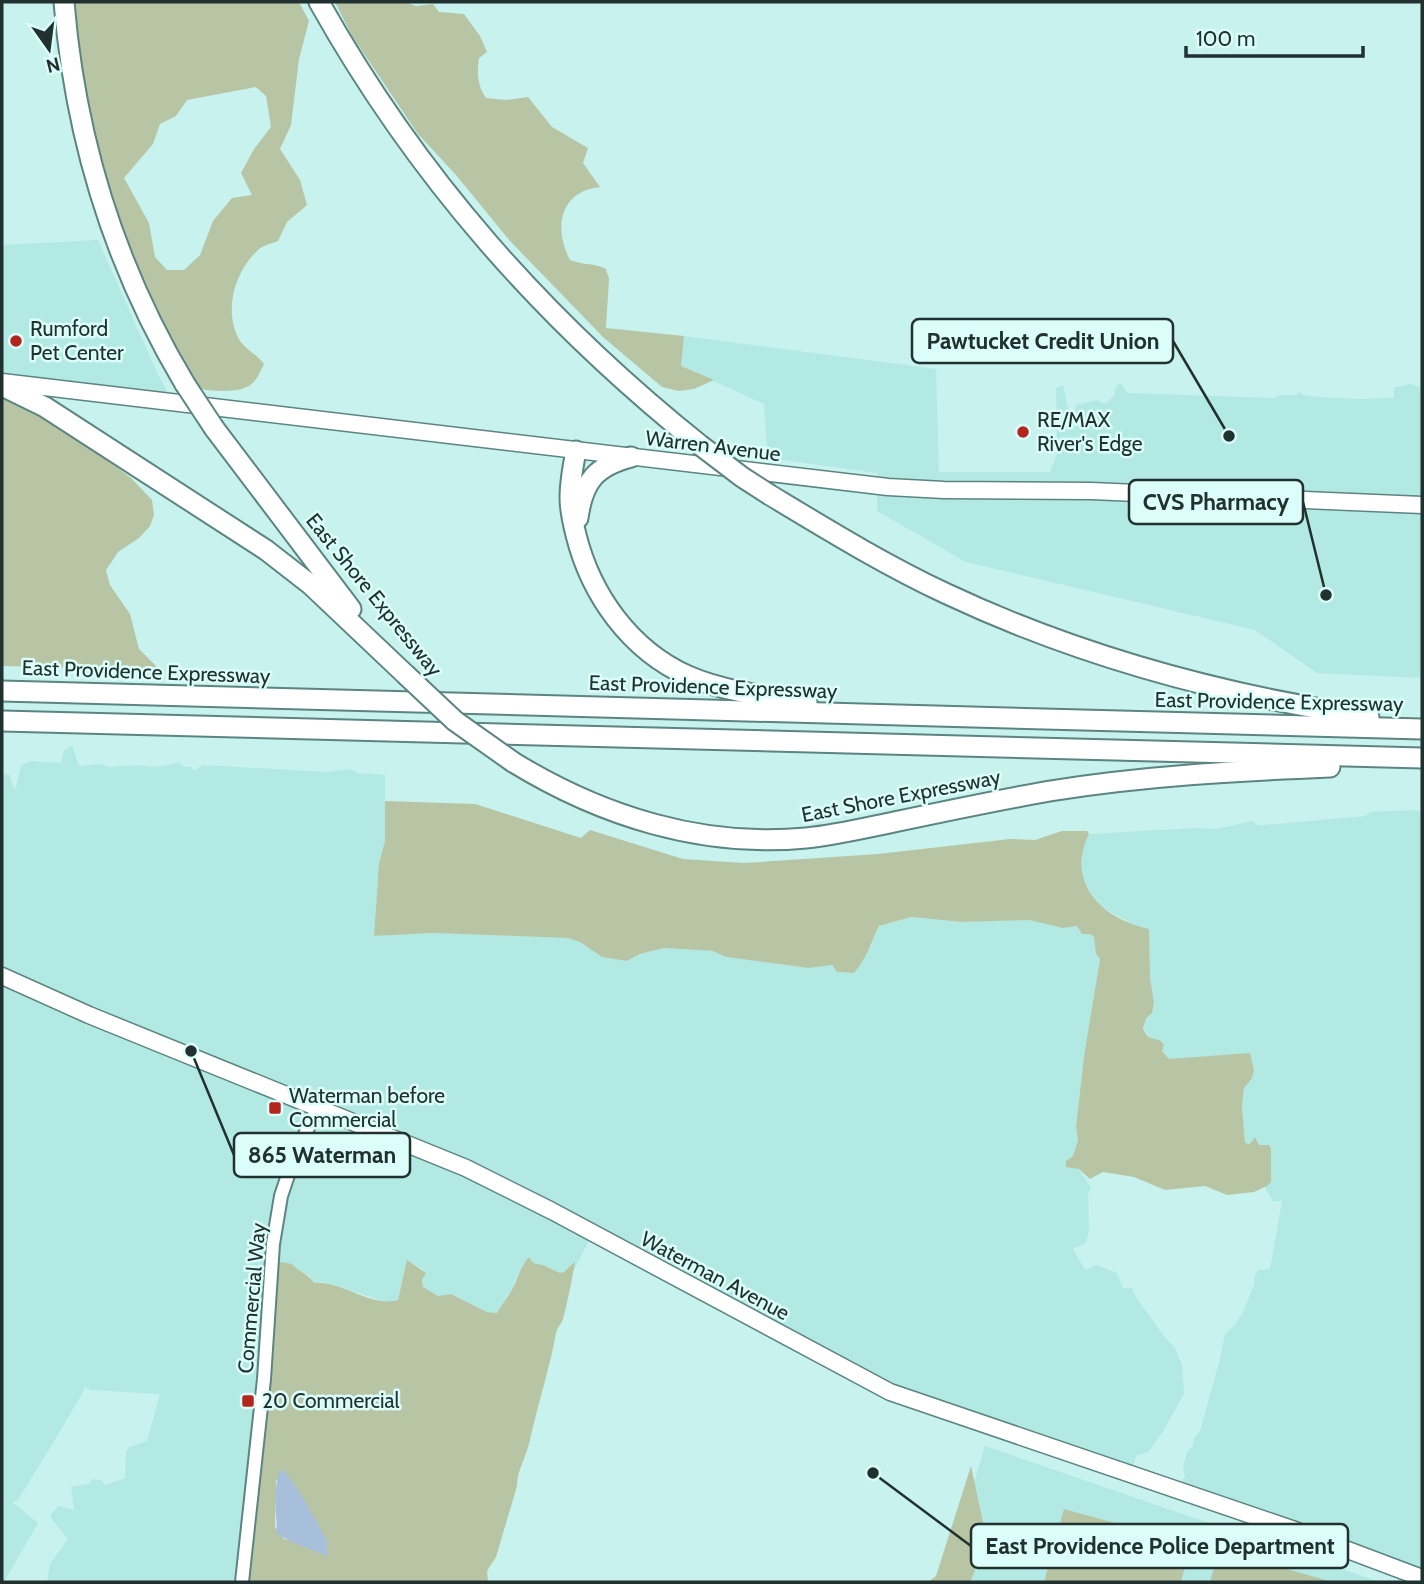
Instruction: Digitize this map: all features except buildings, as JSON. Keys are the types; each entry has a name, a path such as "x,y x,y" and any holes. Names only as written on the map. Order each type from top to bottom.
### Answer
{"highway":[{"name":"East Shore Expressway","path":"64,2 74,87 102,200 138,295 185,384 214,428 350,608 405,674 455,721 513,762 563,790 625,816 688,832 765,839 830,835 1033,794 1130,780 1422,760"},
{"path":"319,2 381,103 436,181 531,292 592,352 700,445 770,495 870,554 937,589 1014,623 1086,650 1232,692 1422,727"},
{"path":"2,384 54,412 273,555 311,585 405,674"},
{"path":"576,451 570,499 577,536 589,575 604,602 630,634 660,661 689,676 730,689 887,715"},
{"path":"577,536 581,499 590,481 603,468 631,457"},
{"name":"East Providence Expressway","path":"2,691 1422,727"},
{"path":"2,721 1422,760"}],"main road":[{"name":"Warren Avenue","path":"2,384 907,489 1104,491 1422,505"},
{"name":"Waterman Avenue","path":"2,976 89,1015 466,1168 890,1392 1418,1574"}],"street":[{"name":"Commercial Way","path":"242,1582 264,1379 273,1244 281,1196 318,1107"}],"shaded area":[{"path":"74,2 299,2 309,21 299,59 291,125 280,149 300,180 307,205 287,222 278,241 260,248 237,281 232,305 235,330 240,341 264,364 255,380 247,387 230,391 200,389 185,366 130,257 104,189 74,32","holes":["256,87 266,96 271,127 254,149 241,173 252,195 232,198 213,221 200,255 184,270 167,270 155,257 149,223 124,178 153,144 160,124 176,116 187,100"]},
{"path":"335,2 406,2 416,6 433,4 439,12 464,14 480,36 487,52 479,58 478,69 479,84 486,98 506,100 528,97 552,127 588,148 583,163 600,187 587,190 568,203 561,224 562,236 570,260 606,269 609,279 606,328 684,336 681,366 714,380 694,389 679,391 662,387 603,337 510,241 418,134 352,36"},
{"path":"98,240 159,377 173,401 2,382 2,245"},
{"path":"684,336 936,369 939,472 1050,472 1057,454 1056,388 1063,385 1067,405 1075,414 1076,405 1097,400 1105,404 1114,396 1120,383 1127,393 1274,398 1300,392 1318,397 1357,399 1394,398 1394,388 1410,384 1421,387 1422,380 1422,678 1317,673 1255,630 966,562 877,511 877,473 768,458 764,404 681,366"},
{"path":"2,382 131,478 152,500 154,515 150,526 139,538 118,552 106,570 110,585 130,614 139,649 160,670 2,666"},
{"path":"72,746 79,766 101,764 108,767 154,767 180,763 194,771 203,765 328,772 351,769 357,773 385,775 385,841 379,863 374,936 433,933 568,938 580,942 602,957 627,961 640,954 664,948 713,951 726,957 809,968 832,965 837,972 854,973 871,947 879,926 911,917 962,922 1029,919 1063,928 1077,926 1090,934 1094,938 1096,953 1100,959 1084,1056 1076,1127 1078,1141 1073,1156 1066,1161 1066,1166 1079,1169 1091,1188 1088,1194 1089,1229 1086,1243 1073,1249 1085,1270 1097,1265 1117,1273 1123,1288 1132,1288 1163,1335 1175,1348 1182,1365 1184,1394 1162,1433 1149,1451 1136,1456 1131,1475 843,1370 593,1233 573,1272 574,1261 560,1273 543,1265 533,1264 529,1257 514,1281 513,1290 497,1313 487,1312 451,1294 438,1296 422,1287 423,1269 407,1261 398,1300 388,1303 323,1282 314,1283 309,1275 296,1269 242,1582 47,1582 50,1564 68,1539 51,1518 51,1514 59,1506 74,1510 71,1487 89,1484 93,1479 101,1480 105,1485 125,1478 126,1451 147,1441 160,1394 90,1390 84,1387 17,1501 12,1502 38,1523 2,1582 2,773 10,775 13,788 16,788 21,765 31,761 61,763 64,750"},
{"path":"385,801 475,804 581,838 590,830 683,859 744,863 878,854 1010,839 1035,840 1062,831 1087,831 1089,834 1083,852 1082,868 1085,883 1092,896 1116,917 1149,929 1150,978 1154,1002 1152,1013 1146,1018 1143,1029 1148,1037 1161,1041 1164,1045 1162,1051 1169,1059 1250,1053 1254,1071 1244,1088 1242,1106 1245,1143 1250,1144 1255,1137 1259,1145 1269,1145 1271,1182 1254,1192 1227,1195 1205,1186 1165,1190 1134,1177 1103,1172 1090,1179 1079,1169 1066,1167 1066,1161 1073,1156 1078,1140 1076,1127 1084,1056 1100,959 1096,954 1094,937 1082,934 1077,926 1063,928 1029,920 962,922 911,917 879,926 865,957 854,973 837,972 832,965 809,968 726,957 713,951 664,948 640,954 627,961 602,957 580,942 568,938 433,933 374,936 379,863 385,841"},
{"path":"1422,811 1422,1582 1180,1488 1185,1475 1183,1467 1187,1452 1200,1431 1225,1334 1243,1312 1254,1285 1255,1275 1259,1270 1270,1269 1282,1201 1273,1201 1266,1190 1259,1145 1245,1143 1242,1106 1244,1088 1248,1081 1250,1054 1169,1059 1148,1037 1143,1025 1154,1002 1150,978 1149,929 1136,926 1100,906 1083,883 1081,851 1089,834 1217,829 1252,821 1265,825 1365,816 1371,812"},
{"path":"529,1257 533,1263 560,1273 575,1261 565,1312 557,1331 529,1444 496,1557 487,1571 488,1582 242,1582 274,1261 292,1264 314,1283 324,1283 366,1297 388,1301 398,1300 407,1260 426,1273 422,1280 423,1287 438,1296 451,1294 487,1312 497,1313","holes":["284,1471 325,1542 328,1556 284,1539 275,1527 276,1481"]},
{"path":"985,1446 1380,1582 944,1582"},
{"path":"971,1466 984,1527 974,1573 970,1582 928,1582 936,1576"},
{"path":"1064,1509 1191,1544 1181,1582 1044,1582"},
{"path":"1219,1549 1332,1582 1210,1582"}],"water":[{"path":"279,1471 284,1471 297,1488 329,1545 325,1543 329,1557 277,1533 275,1493"}],"place":[{"name":"Rumford Pet Center","path":"16,341"},
{"name":"RE/MAX River's Edge","path":"1023,432"},
{"name":"Pawtucket Credit Union","path":"1229,436"},
{"name":"CVS Pharmacy","path":"1326,595"},
{"name":"865 Waterman","path":"191,1051"},
{"name":"Waterman before Commercial","path":"275,1108"},
{"name":"20 Commercial","path":"248,1401"},
{"name":"East Providence Police Department","path":"873,1473"}]}
